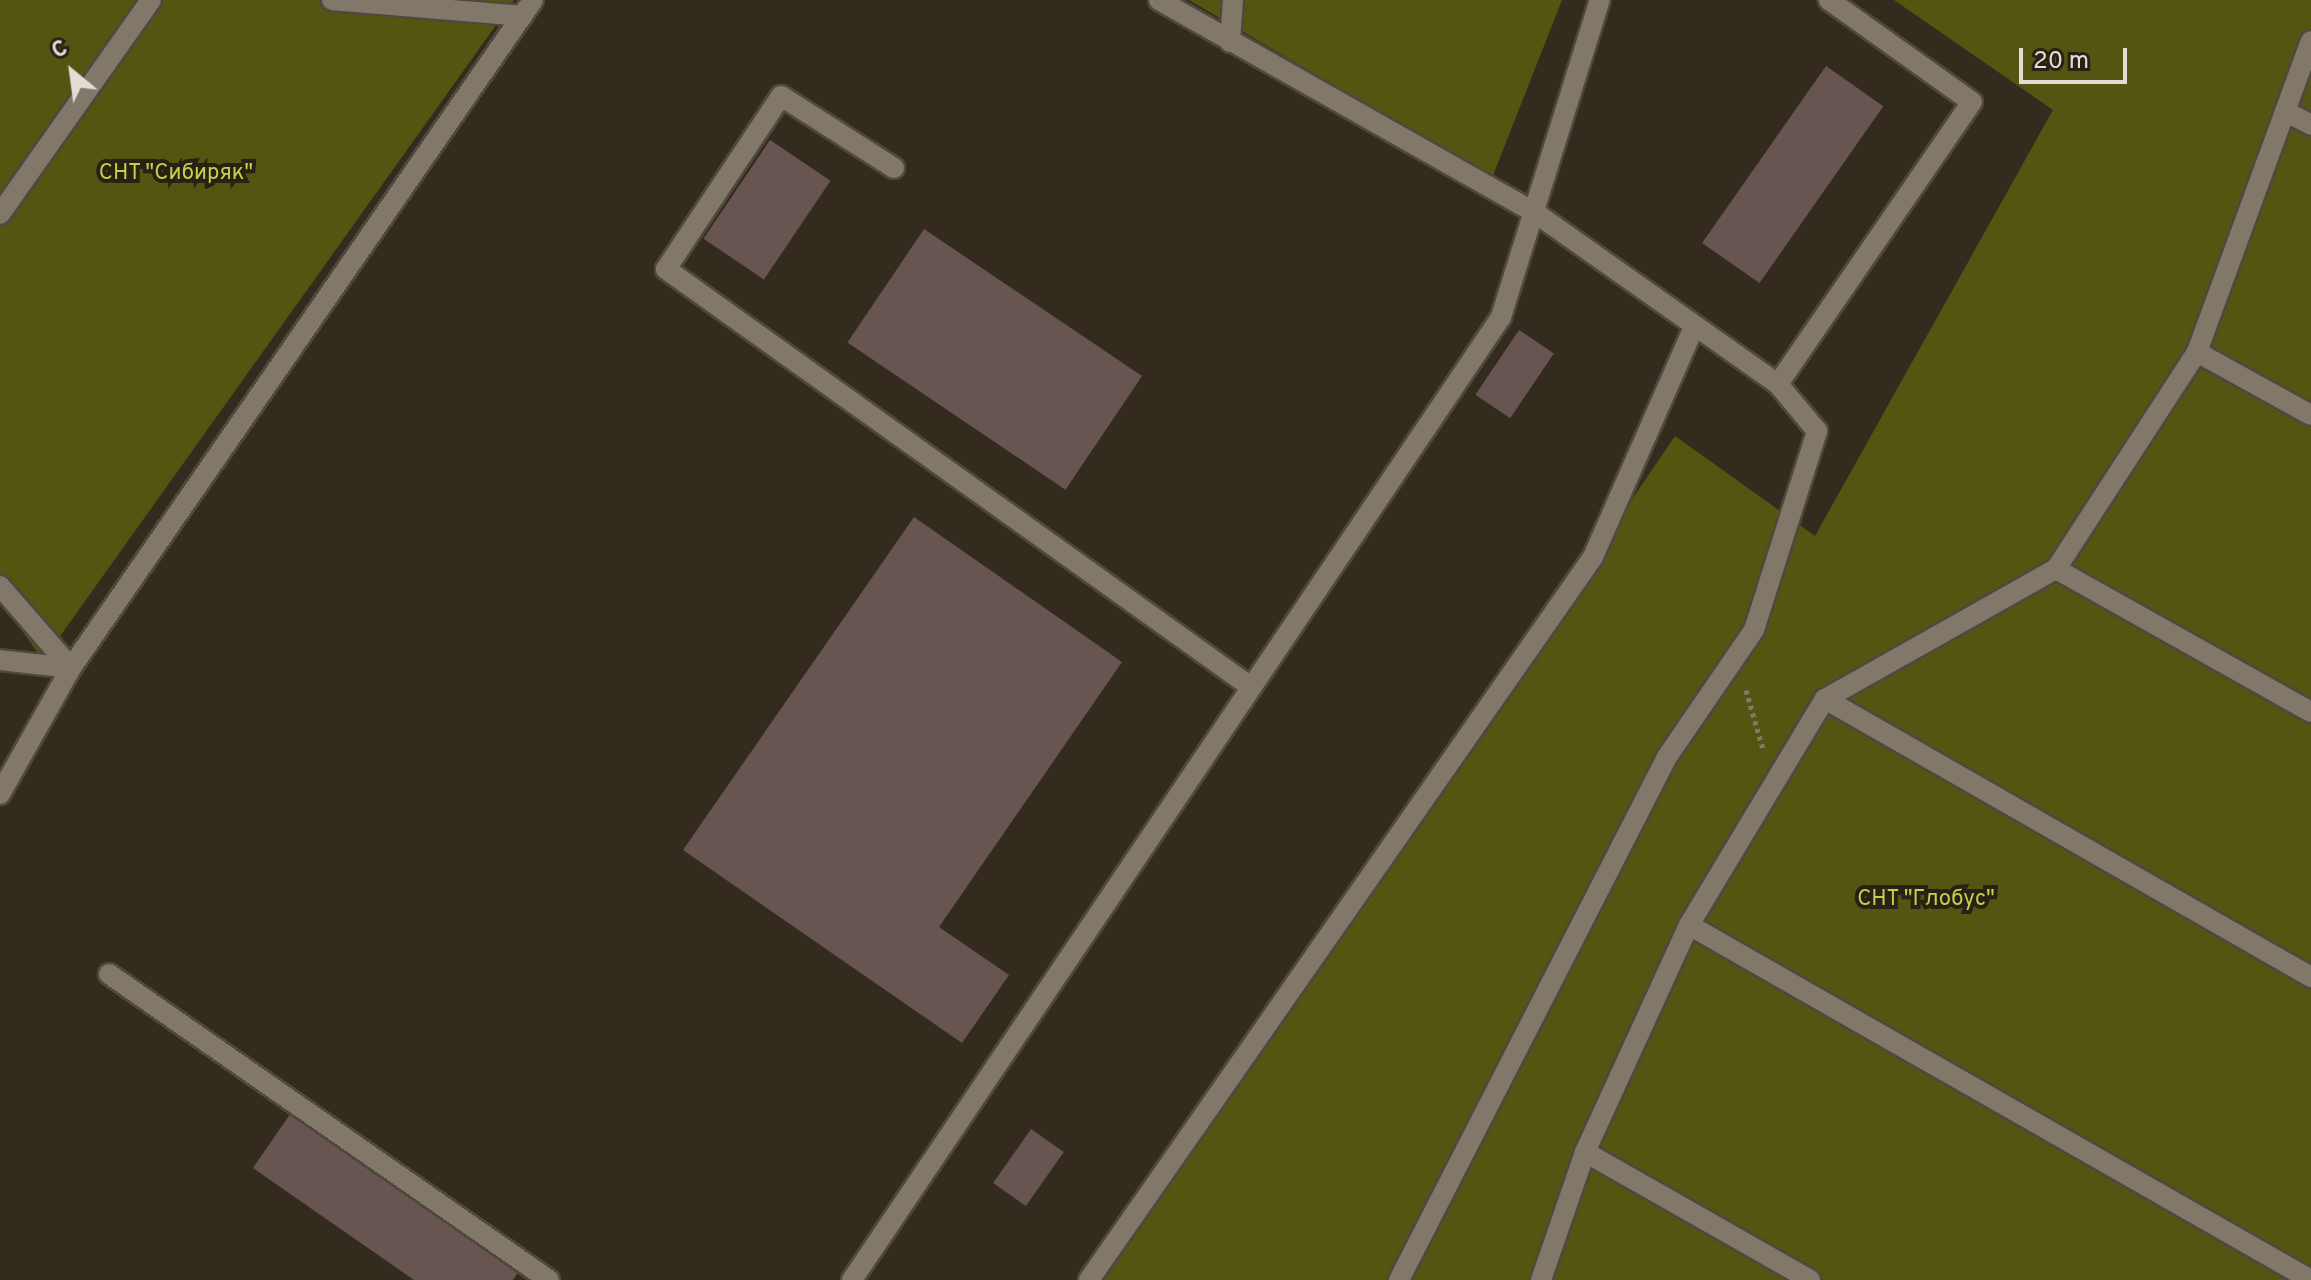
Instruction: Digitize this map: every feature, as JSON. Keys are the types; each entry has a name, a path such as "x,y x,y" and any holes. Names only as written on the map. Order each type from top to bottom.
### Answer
{"lane":[{"path":"0,214 151,0"},
{"path":"332,0 528,8"},
{"path":"1159,0 1534,212 1778,384 1817,431 1754,630 1667,757 1399,1280"},
{"path":"1230,42 1233,0"},
{"path":"852,1280 1501,317 1600,0"},
{"path":"1778,384 1972,102 1829,0"},
{"path":"0,794 71,668 528,8"},
{"path":"1541,1280 1585,1152 1689,925 1825,699 2056,569 2197,352 2311,41"},
{"path":"894,168 781,96 666,269 1251,687"},
{"path":"2285,111 2311,125"},
{"path":"1089,1280 1593,557 1694,327"},
{"path":"2197,352 2311,415"},
{"path":"2056,569 2311,712"},
{"path":"0,586 71,668"},
{"path":"0,660 71,668"},
{"path":"1825,699 2311,977"},
{"path":"1689,925 2311,1280"},
{"path":"109,974 549,1280"},
{"path":"1585,1152 1810,1280"}],"path":[{"path":"1736,656 1774,785"}],"green space":[{"name":"СНТ \"Сибиряк\"","path":"0,0 514,0 43,660 0,600"},
{"path":"1189,0 1562,0 1492,178"},
{"name":"СНТ \"Глобус\"","path":"1894,0 2311,0 2311,1280 1102,1280 1675,436 1815,536 2053,110"}],"building":[{"path":"1826,66 1883,106 1759,283 1702,243"},
{"path":"770,140 831,181 764,279 703,239"},
{"path":"924,229 1142,376 1065,490 847,343"},
{"path":"1519,330 1554,353 1510,418 1475,395"},
{"path":"914,517 1122,662 939,927 1009,975 962,1043 683,850"},
{"path":"295,1107 523,1265 513,1280 414,1280 253,1168"},
{"path":"1031,1129 1064,1152 1026,1206 993,1183"}]}
